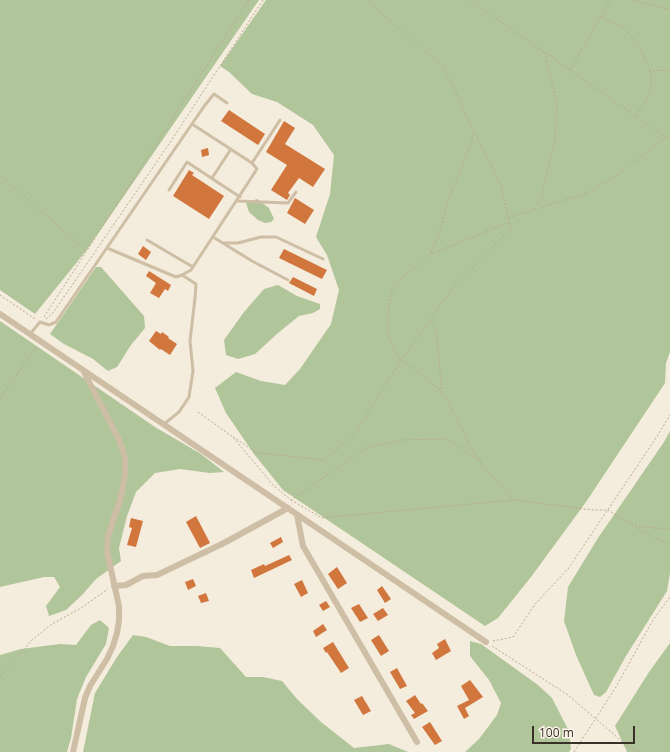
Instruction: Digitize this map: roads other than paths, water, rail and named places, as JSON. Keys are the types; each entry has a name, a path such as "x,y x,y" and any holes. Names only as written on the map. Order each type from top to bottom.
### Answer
{"street":[{"path":"0,314 486,642"},
{"path":"73,752 85,698 107,659 117,633 119,620 118,606 107,552 108,536 125,476 125,457 119,440 82,369"},
{"path":"114,586 126,585 143,576 157,575 288,508"},
{"path":"297,515 303,546 417,742"}],"lane":[{"path":"30,334 40,322 49,325 56,322 214,94 227,103"},
{"path":"252,163 280,120"},
{"path":"107,248 176,277 192,270 257,169 252,163 192,124"},
{"path":"212,178 231,149"},
{"path":"169,190 187,162 240,196"},
{"path":"237,201 288,203 296,192"},
{"path":"213,237 252,261 288,280"},
{"path":"223,243 238,243 261,238 276,237 323,259"},
{"path":"147,240 193,267"},
{"path":"164,424 179,412 189,397 193,371 190,341 196,284 182,275"}]}
